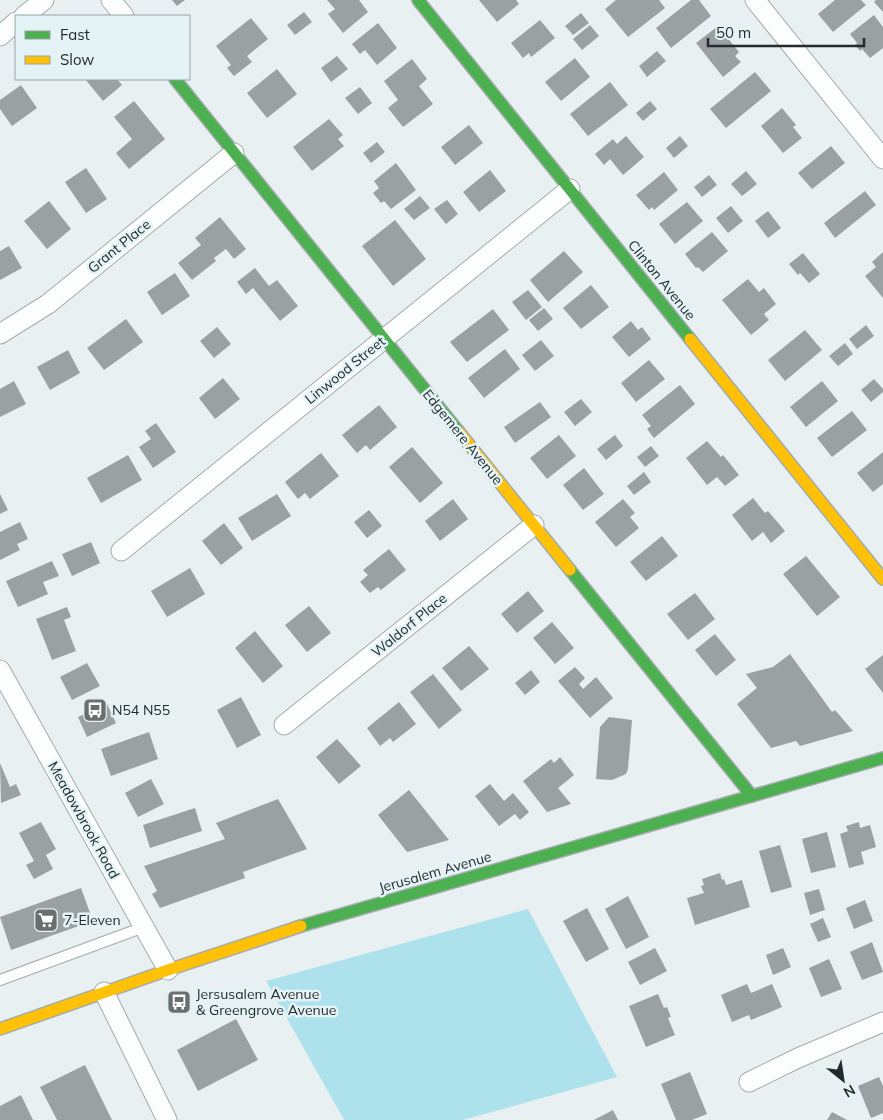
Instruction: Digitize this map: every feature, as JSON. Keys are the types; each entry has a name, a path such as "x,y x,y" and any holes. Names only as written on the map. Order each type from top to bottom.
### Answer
{"street":[{"path":"25,15 44,0"},
{"path":"111,0 123,15"},
{"name":"Clinton Avenue","path":"418,0 883,579"},
{"path":"755,0 883,159"},
{"path":"0,36 15,23"},
{"name":"Edgemere Avenue","path":"175,80 752,796"},
{"name":"Grant Place","path":"0,334 48,304 234,153"},
{"name":"Linwood Street","path":"121,551 570,189"},
{"name":"Waldorf Place","path":"284,725 534,525"},
{"name":"Meadowbrook Road","path":"0,670 168,970"},
{"name":"Jerusalem Avenue","path":"1,1028 323,919 883,758"},
{"path":"104,992 167,1120"},
{"path":"749,1082 798,1058 883,1022"}],"lane":[{"path":"0,980 144,927"}],"shaded area":[{"path":"528,909 617,1077 463,1120 344,1120 266,981"}],"building":[{"path":"172,0 185,0 177,6"},
{"path":"327,0 359,0 368,12 343,33 328,14 335,9"},
{"path":"479,0 516,0 519,4 497,22"},
{"path":"616,0 659,0 665,8 628,37 605,9"},
{"path":"691,0 699,0 711,16 671,48 656,28"},
{"path":"835,0 861,0 866,5 833,32 818,14"},
{"path":"876,0 883,0 883,12 874,2"},
{"path":"304,12 312,22 295,35 287,25"},
{"path":"581,13 589,23 573,35 565,26"},
{"path":"874,15 883,27 883,48 870,58 862,49 860,51 855,45 857,43 850,34"},
{"path":"251,18 268,39 247,56 252,62 234,76 227,68 231,65 216,46"},
{"path":"540,20 555,38 531,57 529,53 523,58 511,43"},
{"path":"378,23 397,48 377,65 365,50 360,54 352,44"},
{"path":"590,25 599,36 582,50 573,39"},
{"path":"718,26 739,52 735,56 741,62 723,77 696,43"},
{"path":"657,51 666,61 647,77 639,66"},
{"path":"337,56 348,69 331,82 321,68"},
{"path":"575,58 590,77 561,101 545,82"},
{"path":"412,59 427,79 419,86 433,104 403,127 388,108 398,100 384,81"},
{"path":"277,69 297,94 267,118 247,93"},
{"path":"755,72 771,91 726,128 710,109"},
{"path":"86,80 118,80 122,85 103,101"},
{"path":"610,82 628,105 588,136 570,114"},
{"path":"21,85 37,108 12,126 0,109 0,100"},
{"path":"360,87 372,103 358,114 345,98"},
{"path":"134,101 165,139 129,169 116,153 132,139 114,117"},
{"path":"650,101 657,109 643,121 636,113"},
{"path":"782,108 796,125 793,127 802,138 783,153 761,126"},
{"path":"329,119 343,135 338,139 344,146 312,171 293,147"},
{"path":"469,125 483,143 455,165 441,147"},
{"path":"626,136 644,157 623,175 610,159 604,165 595,154 613,139 617,144"},
{"path":"680,136 688,146 674,158 666,148"},
{"path":"377,142 385,152 371,163 363,153"},
{"path":"831,146 845,163 812,189 798,173"},
{"path":"396,163 416,190 391,209 384,201 381,203 373,193 379,188 374,181"},
{"path":"86,168 107,199 86,213 65,182"},
{"path":"490,170 506,191 479,212 463,192"},
{"path":"746,171 757,184 742,196 731,184"},
{"path":"664,172 678,190 654,210 652,207 649,210 636,195"},
{"path":"709,175 717,185 702,197 694,187"},
{"path":"865,191 876,205 835,238 824,223"},
{"path":"420,196 430,208 414,220 404,209"},
{"path":"447,200 458,214 446,224 434,209"},
{"path":"49,201 71,229 47,249 24,221"},
{"path":"687,202 703,221 675,244 659,224"},
{"path":"731,206 743,221 728,233 716,218"},
{"path":"768,211 781,228 768,238 755,221"},
{"path":"220,217 246,249 234,259 226,249 214,258 216,261 192,280 178,263 201,245 195,238"},
{"path":"395,220 426,259 393,286 362,246"},
{"path":"712,232 728,251 703,272 698,267 696,268 685,254"},
{"path":"9,246 22,268 0,280 0,251"},
{"path":"564,251 583,272 548,302 530,280"},
{"path":"883,252 883,298 865,276 876,267 872,262"},
{"path":"803,253 820,274 809,283 800,273 798,275 789,264"},
{"path":"255,268 269,286 277,280 298,306 280,321 253,288 246,294 237,282"},
{"path":"175,273 190,296 162,315 147,292"},
{"path":"748,279 759,292 764,288 776,304 764,314 769,320 751,335 722,300"},
{"path":"591,285 609,307 581,329 563,308"},
{"path":"528,290 542,307 526,320 512,302"},
{"path":"544,308 553,319 538,331 529,320"},
{"path":"493,309 509,330 467,362 450,342"},
{"path":"126,319 143,342 104,370 87,348"},
{"path":"631,321 638,330 642,327 651,339 629,357 612,337"},
{"path":"866,325 874,336 857,349 849,339"},
{"path":"217,327 231,344 214,358 200,341"},
{"path":"805,330 822,350 785,381 768,360"},
{"path":"541,340 554,356 535,371 522,355"},
{"path":"845,343 853,354 838,366 829,356"},
{"path":"505,349 520,369 484,398 468,378"},
{"path":"68,350 80,373 50,390 37,367"},
{"path":"649,360 665,379 636,402 621,383"},
{"path":"223,378 240,399 215,419 199,398"},
{"path":"874,379 883,389 883,392 871,402 861,390"},
{"path":"14,381 26,404 0,417 0,389"},
{"path":"822,381 838,401 806,427 790,407"},
{"path":"680,385 695,404 654,438 647,429 651,426 642,415"},
{"path":"581,399 592,412 575,426 564,412"},
{"path":"540,402 551,417 515,443 504,427"},
{"path":"379,405 397,427 370,450 366,445 357,453 342,435"},
{"path":"852,411 867,430 832,457 817,438"},
{"path":"156,423 176,452 153,468 139,447 151,439 145,431"},
{"path":"559,435 576,456 547,479 530,458"},
{"path":"615,435 623,446 606,460 597,449"},
{"path":"707,441 721,457 723,455 739,475 725,486 717,477 707,485 686,458"},
{"path":"651,446 659,456 645,467 637,457"},
{"path":"412,447 443,483 420,503 389,467"},
{"path":"883,452 883,484 873,492 857,473"},
{"path":"321,453 339,476 310,499 305,493 298,499 285,482"},
{"path":"128,455 142,480 101,503 87,478"},
{"path":"584,468 604,494 583,510 563,485"},
{"path":"644,472 651,482 634,495 627,486"},
{"path":"0,494 8,510 0,514"},
{"path":"277,494 291,516 252,541 238,518"},
{"path":"753,498 765,513 768,511 785,531 771,543 763,532 752,541 732,515"},
{"path":"453,499 468,519 440,541 425,521"},
{"path":"623,499 635,513 630,517 639,528 616,547 595,522"},
{"path":"369,510 382,526 367,538 354,522"},
{"path":"20,522 28,539 17,544 20,550 0,560 0,532"},
{"path":"224,523 243,548 221,565 202,541"},
{"path":"662,536 678,556 646,581 630,562"},
{"path":"91,542 100,563 72,576 62,554"},
{"path":"389,549 406,570 381,590 378,587 370,593 360,582 368,575 363,570"},
{"path":"806,556 840,597 817,616 783,574"},
{"path":"52,561 59,576 43,582 48,594 18,607 6,581"},
{"path":"190,568 205,594 167,617 151,591"},
{"path":"528,591 544,611 517,633 501,614"},
{"path":"695,593 715,619 688,640 667,614"},
{"path":"309,606 331,633 307,652 285,625"},
{"path":"67,607 71,617 64,620 76,651 52,660 36,619"},
{"path":"552,622 574,648 555,664 533,638"},
{"path":"255,631 283,666 263,683 235,648"},
{"path":"715,634 736,660 716,676 695,650"},
{"path":"469,646 489,669 461,691 442,668"},
{"path":"790,654 832,712 835,710 853,731 800,746 796,741 771,748 737,704 757,688 746,674 773,667"},
{"path":"883,655 883,693 865,669"},
{"path":"87,663 100,686 72,700 60,677"},
{"path":"575,667 585,678 579,684 583,689 596,677 613,698 590,718 558,681"},
{"path":"531,670 540,682 525,695 515,683"},
{"path":"433,674 462,710 439,729 410,692"},
{"path":"241,697 261,735 237,748 217,710"},
{"path":"399,702 416,724 393,742 390,738 380,746 367,728"},
{"path":"107,704 116,723 87,737 78,717"},
{"path":"609,717 632,720 628,769 626,774 612,780 596,779 600,727"},
{"path":"149,732 158,759 111,776 101,749"},
{"path":"337,739 361,766 339,784 316,757"},
{"path":"560,757 574,775 558,788 571,804 547,812 523,781 551,759 554,763"},
{"path":"0,763 10,787 16,784 21,795 1,803"},
{"path":"151,779 164,804 138,817 125,793"},
{"path":"490,784 504,801 513,793 529,812 520,820 515,814 499,826 475,796"},
{"path":"409,790 449,840 407,852 378,815"},
{"path":"278,799 307,849 243,872 245,878 160,908 152,894 157,891 144,866 225,839 216,823"},
{"path":"195,808 202,831 150,848 143,825"},
{"path":"41,822 56,849 46,855 53,869 34,879 26,865 34,861 19,833"},
{"path":"859,822 860,828 870,825 876,847 861,852 864,864 849,868 840,834 848,831 846,826"},
{"path":"827,832 836,867 811,873 802,839"},
{"path":"780,845 792,887 771,893 759,851"},
{"path":"720,873 726,885 742,880 750,907 695,925 687,898 704,893 701,886 704,885 702,879"},
{"name":"7-Eleven","path":"81,888 93,921 11,950 0,917"},
{"path":"819,889 825,910 810,915 804,893"},
{"path":"628,896 649,937 626,949 605,909"},
{"path":"865,900 873,921 854,929 846,908"},
{"path":"587,908 609,949 586,962 563,921"},
{"path":"823,918 831,937 818,942 810,924"},
{"path":"872,942 883,972 862,980 850,952"},
{"path":"655,948 667,971 640,985 628,962"},
{"path":"783,948 791,967 773,975 766,955"},
{"path":"829,959 842,989 821,997 809,968"},
{"path":"747,984 751,993 772,984 782,1007 751,1020 749,1015 732,1022 721,995"},
{"path":"658,994 664,1008 667,1007 671,1017 668,1018 675,1035 646,1047 629,1006"},
{"path":"236,1019 258,1060 198,1091 177,1050"},
{"path":"85,1065 112,1120 57,1120 40,1087"},
{"path":"690,1072 707,1114 692,1120 676,1120 661,1084"},
{"path":"879,1077 883,1086 883,1113 871,1118 858,1086"},
{"path":"21,1095 33,1120 0,1120 0,1106"},
{"path":"613,1110 618,1120 594,1120"},
{"path":"832,1112 847,1120 827,1120"}],"traffic: fast":[{"path":"418,0 690,339"},
{"path":"176,80 459,432"},
{"path":"570,570 752,796"},
{"path":"301,926 883,758"}],"traffic: slow":[{"path":"690,339 883,579"},
{"path":"459,432 570,570"},
{"path":"0,1029 301,926"}],"place":[{"name":"N54 N55","path":"95,710"},
{"name":"7-Eleven","path":"46,920"},
{"name":"Jersusalem Avenue & Greengrove Avenue","path":"179,1002"}]}
